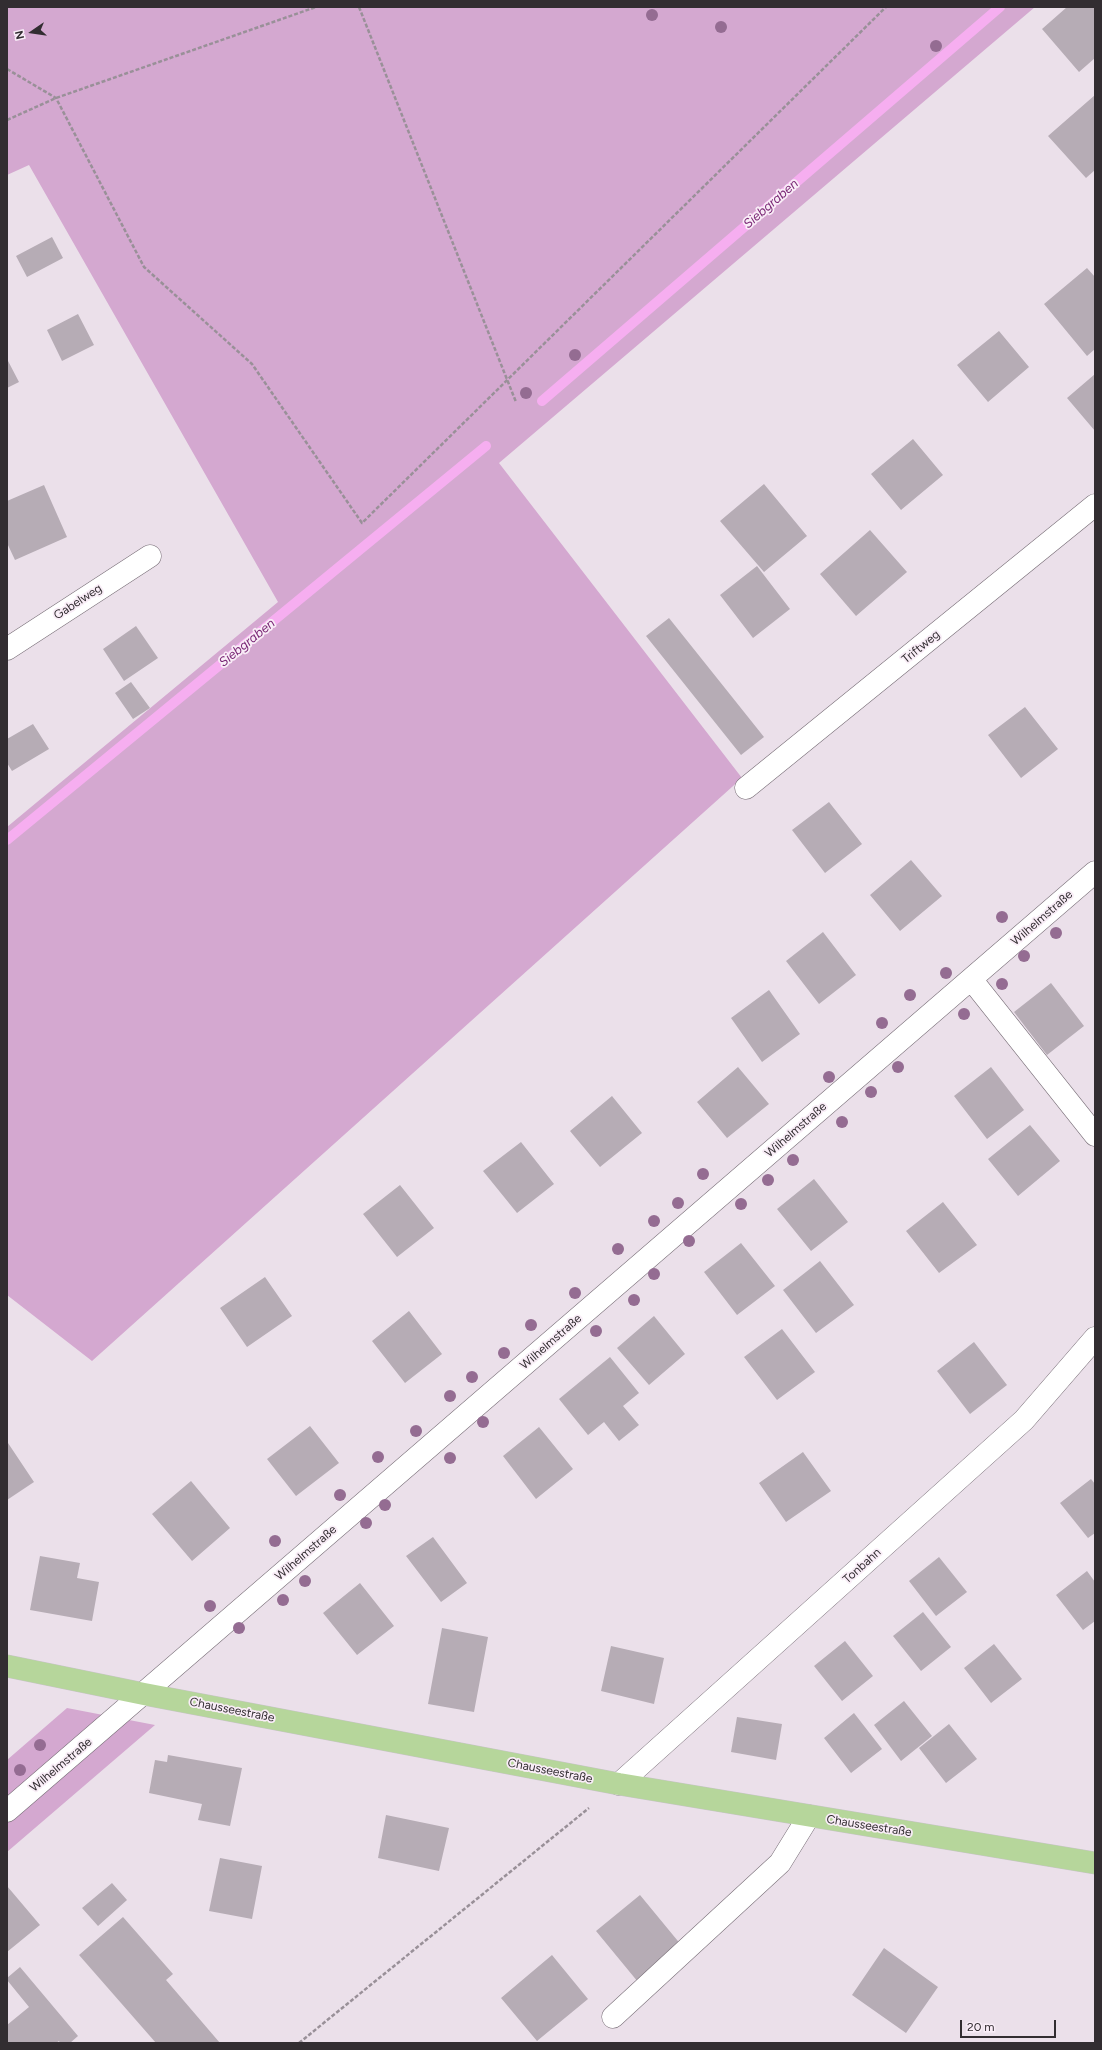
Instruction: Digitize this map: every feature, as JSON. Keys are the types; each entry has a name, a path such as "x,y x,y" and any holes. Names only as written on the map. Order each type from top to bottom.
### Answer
{"main road":[{"name":"Chausseestraße","path":"7,1666 144,1694 619,1784 1095,1863"}],"street":[{"name":"Triftweg","path":"746,788 1095,505"},
{"name":"Gabelweg","path":"7,648 150,556"},
{"name":"Wilhelmstraße","path":"7,1810 144,1694 1095,872"},
{"path":"971,979 1095,1135"},
{"name":"Tonbahn","path":"619,1784 1024,1420 1095,1338"},
{"path":"613,2017 780,1863 809,1816"}],"path":[{"path":"7,120 56,98 316,7"},
{"path":"359,7 516,402"},
{"path":"7,69 56,98 144,267 252,364 362,523 886,7"},
{"path":"299,2043 619,1784"}],"shaded area":[{"path":"7,7 1035,7 499,463 742,778 92,1361 7,1295 7,827 278,602 29,165 7,175"},
{"path":"67,1708 155,1725 7,1852 7,1760"}],"building":[{"path":"1067,7 1095,7 1095,58 1079,72 1042,29"},
{"path":"1095,95 1095,170 1086,178 1048,136"},
{"path":"52,237 63,258 27,277 16,256"},
{"path":"1087,268 1095,277 1095,349 1087,356 1044,304"},
{"path":"78,314 94,345 62,361 47,330"},
{"path":"999,331 1029,367 988,402 957,365"},
{"path":"7,359 19,382 7,388"},
{"path":"1095,374 1095,431 1067,398"},
{"path":"913,439 943,475 901,510 871,474"},
{"path":"764,484 807,536 764,572 720,521"},
{"path":"44,485 67,537 15,560 7,543 7,501"},
{"path":"870,530 907,572 856,616 820,574"},
{"path":"757,566 790,609 753,638 720,595"},
{"path":"669,618 764,737 741,755 646,636"},
{"path":"136,626 158,658 124,681 103,649"},
{"path":"131,682 150,708 133,719 115,693"},
{"path":"1025,707 1058,749 1021,778 988,735"},
{"path":"33,724 49,749 12,771 7,763 7,739"},
{"path":"829,802 862,844 825,873 792,830"},
{"path":"911,860 942,896 900,931 870,895"},
{"path":"823,932 856,975 819,1004 786,961"},
{"path":"1051,983 1084,1026 1047,1055 1014,1012"},
{"path":"769,990 800,1034 762,1062 731,1018"},
{"path":"738,1067 769,1104 727,1138 697,1102"},
{"path":"991,1067 1024,1110 987,1139 954,1096"},
{"path":"612,1096 642,1133 600,1167 570,1131"},
{"path":"1030,1125 1060,1161 1018,1196 988,1159"},
{"path":"521,1142 554,1184 517,1213 483,1171"},
{"path":"814,1179 848,1222 811,1251 777,1209"},
{"path":"400,1185 434,1228 397,1257 363,1214"},
{"path":"943,1202 977,1245 939,1273 906,1231"},
{"path":"741,1243 775,1286 737,1315 704,1272"},
{"path":"820,1261 854,1305 816,1333 783,1290"},
{"path":"265,1277 292,1316 247,1347 220,1308"},
{"path":"409,1311 442,1354 405,1383 372,1341"},
{"path":"654,1316 685,1354 649,1385 617,1348"},
{"path":"782,1329 815,1372 777,1400 744,1357"},
{"path":"974,1342 1007,1385 970,1414 937,1371"},
{"path":"610,1357 639,1393 623,1406 639,1425 619,1441 604,1422 588,1435 559,1399"},
{"path":"310,1426 339,1463 296,1496 267,1459"},
{"path":"539,1427 573,1469 536,1499 503,1456"},
{"path":"7,1443 34,1482 7,1500"},
{"path":"803,1452 831,1491 786,1522 759,1483"},
{"path":"1091,1479 1095,1484 1095,1533 1088,1538 1060,1503"},
{"path":"191,1481 230,1528 192,1561 152,1514"},
{"path":"433,1537 467,1583 441,1602 406,1556"},
{"path":"40,1556 80,1563 77,1578 99,1582 92,1621 30,1610"},
{"path":"939,1557 967,1592 936,1616 909,1581"},
{"path":"1087,1571 1095,1582 1095,1621 1083,1630 1056,1595"},
{"path":"360,1583 394,1626 357,1655 323,1613"},
{"path":"923,1612 951,1647 921,1671 893,1636"},
{"path":"442,1628 488,1637 474,1712 428,1704"},
{"path":"845,1641 873,1676 842,1701 814,1666"},
{"path":"994,1644 1022,1679 991,1703 964,1668"},
{"path":"611,1646 664,1658 654,1704 601,1691"},
{"path":"904,1701 932,1736 901,1761 874,1725"},
{"path":"854,1713 882,1749 851,1773 824,1738"},
{"path":"737,1717 782,1724 776,1760 731,1752"},
{"path":"949,1724 977,1759 946,1783 919,1748"},
{"path":"168,1755 242,1768 230,1826 198,1820 202,1804 149,1793 155,1760 167,1762"},
{"path":"386,1815 449,1828 439,1871 378,1858"},
{"path":"220,1858 262,1866 252,1919 209,1911"},
{"path":"112,1883 127,1900 98,1926 82,1908"},
{"path":"7,1886 40,1925 7,1952"},
{"path":"640,1895 682,1946 638,1982 596,1931"},
{"path":"123,1917 173,1974 166,1980 220,2043 156,2043 79,1955"},
{"path":"884,1948 938,1987 906,2033 852,1995"},
{"path":"552,1955 588,1999 537,2041 501,1998"},
{"path":"20,1967 78,2036 70,2043 60,2043 59,2041 56,2043 7,2043 7,2025 29,2007 7,1980 7,1978"}],"waterway":[{"name":"Siebgraben","path":"542,401 1000,7"},
{"name":"Siebgraben","path":"7,840 486,446"}]}
